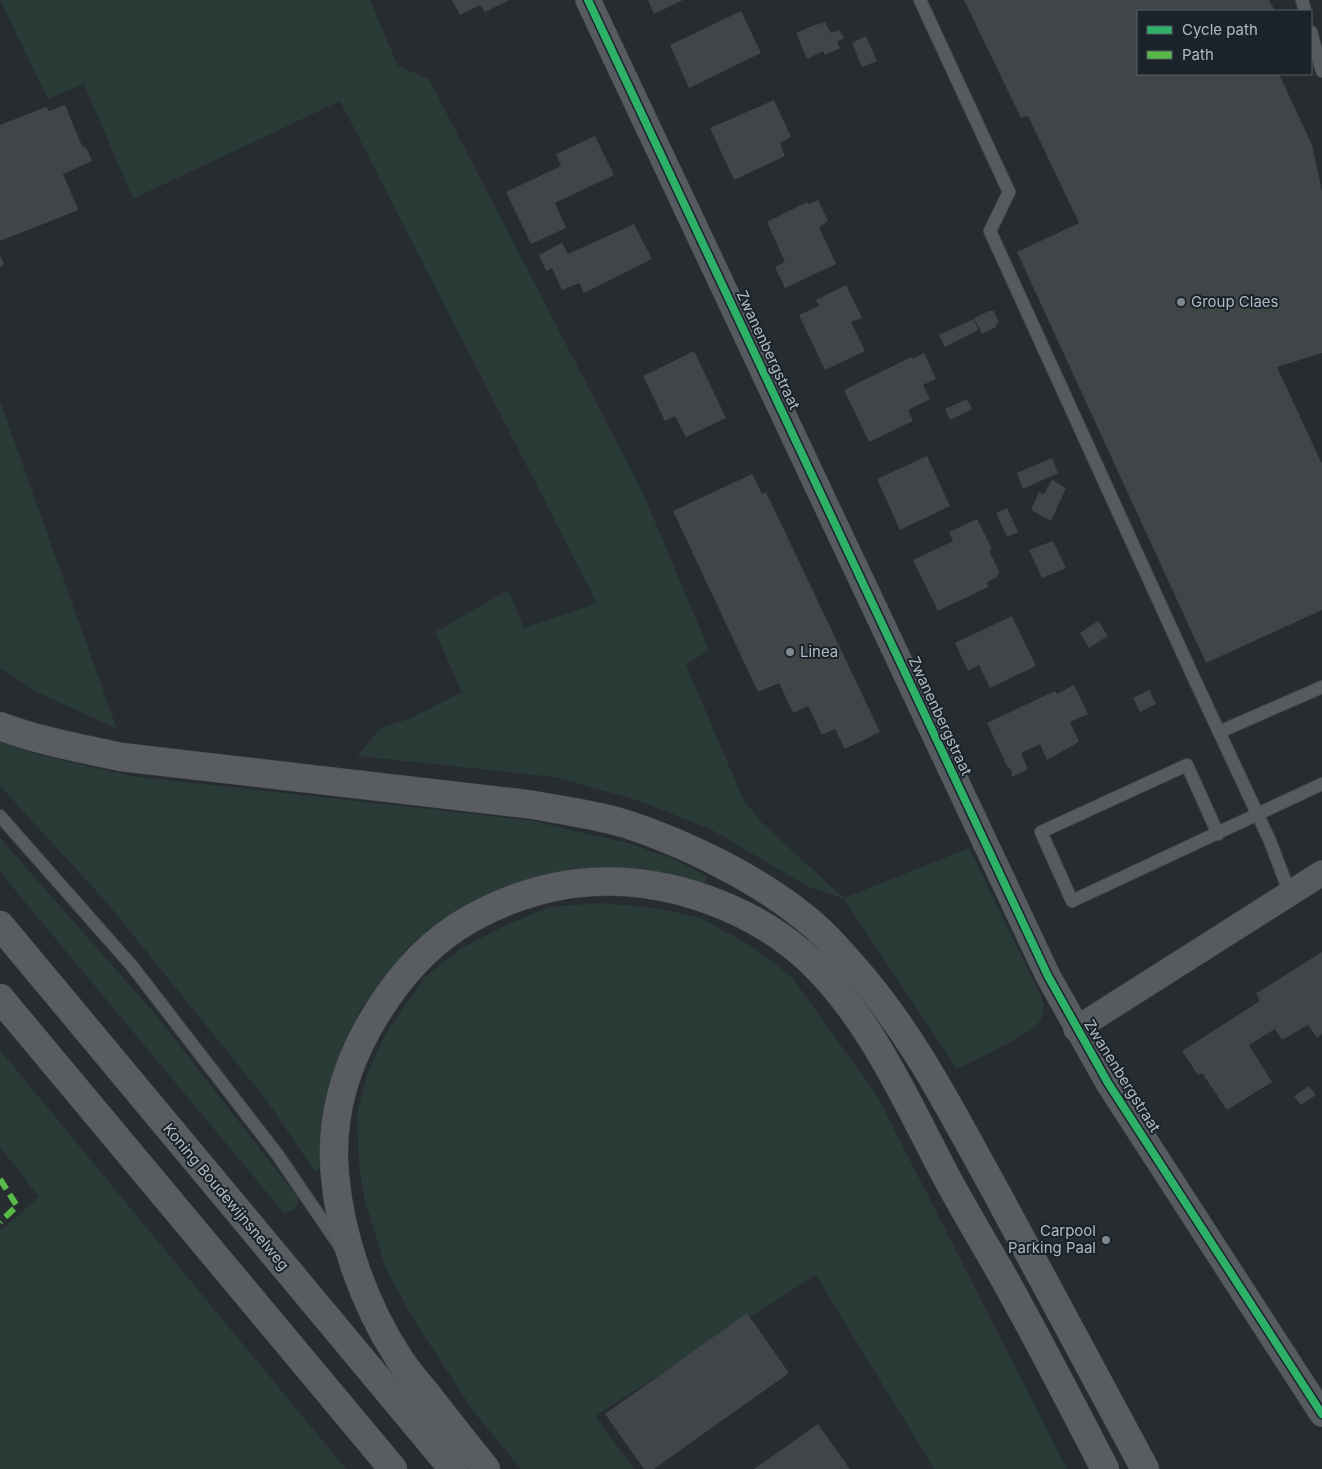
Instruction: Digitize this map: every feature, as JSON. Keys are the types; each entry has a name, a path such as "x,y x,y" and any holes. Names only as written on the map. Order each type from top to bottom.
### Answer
{"highway":[{"path":"0,726 20,734 121,757 527,804 576,813 625,824 668,840 742,875 803,916 828,938 876,992 916,1049 1094,1371 1145,1469"},
{"path":"486,1469 399,1360 383,1332 347,1241 338,1204 334,1164 336,1117 349,1067 379,1009 398,982 432,947 455,928 498,905 557,887 593,882 637,884 674,889 713,900 761,924 784,939 808,959 841,995 870,1036 892,1075 949,1182 1004,1279 1105,1469"},
{"name":"Koning Boudewijnsnelweg","path":"0,925 453,1469"},
{"path":"0,998 393,1469"}],"street":[{"name":"Zwanenbergstraat","path":"588,0 1048,976 1108,1083 1322,1414"},
{"name":"Zwanenbergstraat","path":"1076,1029 1322,873"}],"lane":[{"path":"920,0 1008,192 990,230 1270,841 1290,894"},
{"path":"1312,36 1322,71"},
{"path":"1219,732 1322,687"},
{"path":"1218,834 1187,765 1041,832 1072,901 1218,834 1322,784"},
{"path":"0,816 132,966 277,1154 358,1272"}],"shaded area":[{"path":"0,0 370,0 398,66 429,79 643,493 709,650 686,665 744,801 763,824 844,898 969,848 1041,996 1043,1009 1039,1022 1025,1034 957,1069 844,899 807,886 712,830 637,800 554,777 357,756 381,728 411,718 462,692 435,632 508,590 524,628 597,603 340,101 133,199 84,84 48,99"},
{"path":"0,401 117,729 35,691 0,668"},
{"path":"0,742 40,755 131,776 529,820 628,843 674,859 707,876 705,883 675,875 609,867 541,877 385,979 362,1007 346,1040 334,1072 326,1111 320,1168 315,1172 267,1101 108,904 0,786"},
{"path":"0,838 156,1015 298,1197 297,1205 293,1211 283,1212 0,872"},
{"path":"600,903 649,907 699,917 750,945 791,976 878,1097 1067,1469 934,1469 816,1275 595,1416 634,1469 521,1469 474,1412 413,1319 385,1267 364,1197 359,1163 357,1113 367,1074 386,1033 425,977 460,949 506,925 548,907"},
{"path":"0,1050 346,1469 0,1469 0,1227 1,1230 39,1197 0,1147"}],"building":[{"path":"452,0 509,0 485,12 480,5 460,15"},
{"path":"648,0 683,0 654,14"},
{"name":"Group Claes","path":"964,0 1269,0 1274,10 1137,10 1137,75 1279,75 1312,145 1322,191 1322,353 1277,367 1322,464 1322,610 1206,663 1017,252 1079,223 1028,116 1021,118"},
{"path":"741,11 761,53 689,88 670,45"},
{"path":"825,22 831,33 839,30 844,38 837,42 840,48 825,55 823,51 807,59 796,33"},
{"path":"866,36 877,61 862,67 852,43"},
{"path":"774,100 791,137 780,143 785,156 734,180 710,128"},
{"path":"65,105 82,146 87,149 92,161 63,174 78,209 0,241 0,125 46,107 49,111"},
{"path":"595,136 614,175 555,203 566,228 531,244 506,192 561,166 556,154"},
{"path":"818,200 828,221 819,227 836,264 785,288 775,267 785,262 767,222 807,202 808,204"},
{"path":"634,224 652,259 584,293 579,283 562,290 552,268 546,271 539,255 562,243 568,254"},
{"path":"0,255 4,264 0,267"},
{"path":"846,285 862,318 851,322 865,351 825,370 799,315 819,306 816,300"},
{"path":"989,311 994,311 999,323 996,324 996,327 982,334 974,318"},
{"path":"974,319 978,330 945,347 939,335"},
{"path":"694,351 726,418 686,437 675,416 665,421 643,376"},
{"path":"924,353 936,379 923,385 930,399 908,410 913,421 869,442 844,390 911,357 912,359"},
{"path":"967,399 972,409 950,420 945,409"},
{"path":"927,456 950,506 900,530 877,479"},
{"path":"1052,458 1058,473 1023,489 1017,473"},
{"path":"752,474 762,494 766,492 880,732 845,749 835,729 822,735 808,706 793,713 779,683 758,692 673,511"},
{"path":"1052,480 1066,488 1051,521 1031,510 1039,492 1044,494"},
{"path":"1007,508 1018,532 1007,537 996,513"},
{"path":"977,519 992,549 989,551 999,571 997,577 987,582 988,587 938,611 913,560 953,541 949,532"},
{"path":"1053,541 1066,568 1042,578 1029,550"},
{"path":"1012,616 1036,666 990,688 979,665 968,671 955,643"},
{"path":"1098,621 1108,636 1089,648 1080,633"},
{"path":"1074,685 1088,714 1070,722 1079,742 1047,760 1040,744 1021,753 1028,769 1012,777 1010,768 1008,768 987,723 1055,691 1057,694"},
{"path":"1149,690 1156,704 1140,712 1133,698"},
{"path":"1322,952 1322,1034 1317,1038 1308,1025 1282,1040 1275,1029 1249,1045 1272,1082 1227,1110 1202,1073 1198,1075 1182,1051 1260,1001 1254,989 1257,993"},
{"path":"1309,1086 1316,1095 1301,1105 1294,1096"},
{"path":"747,1313 789,1373 654,1469 644,1469 605,1414"},
{"path":"818,1424 850,1469 754,1469"}],"marked path":[{"path":"0,1179 17,1206 0,1222"}],"cycle path":[{"path":"588,0 1048,976 1108,1083 1322,1414"}],"place":[{"name":"Group Claes","path":"1181,302"},
{"name":"Linea","path":"790,652"},
{"name":"Carpool Parking Paal","path":"1106,1240"}]}
